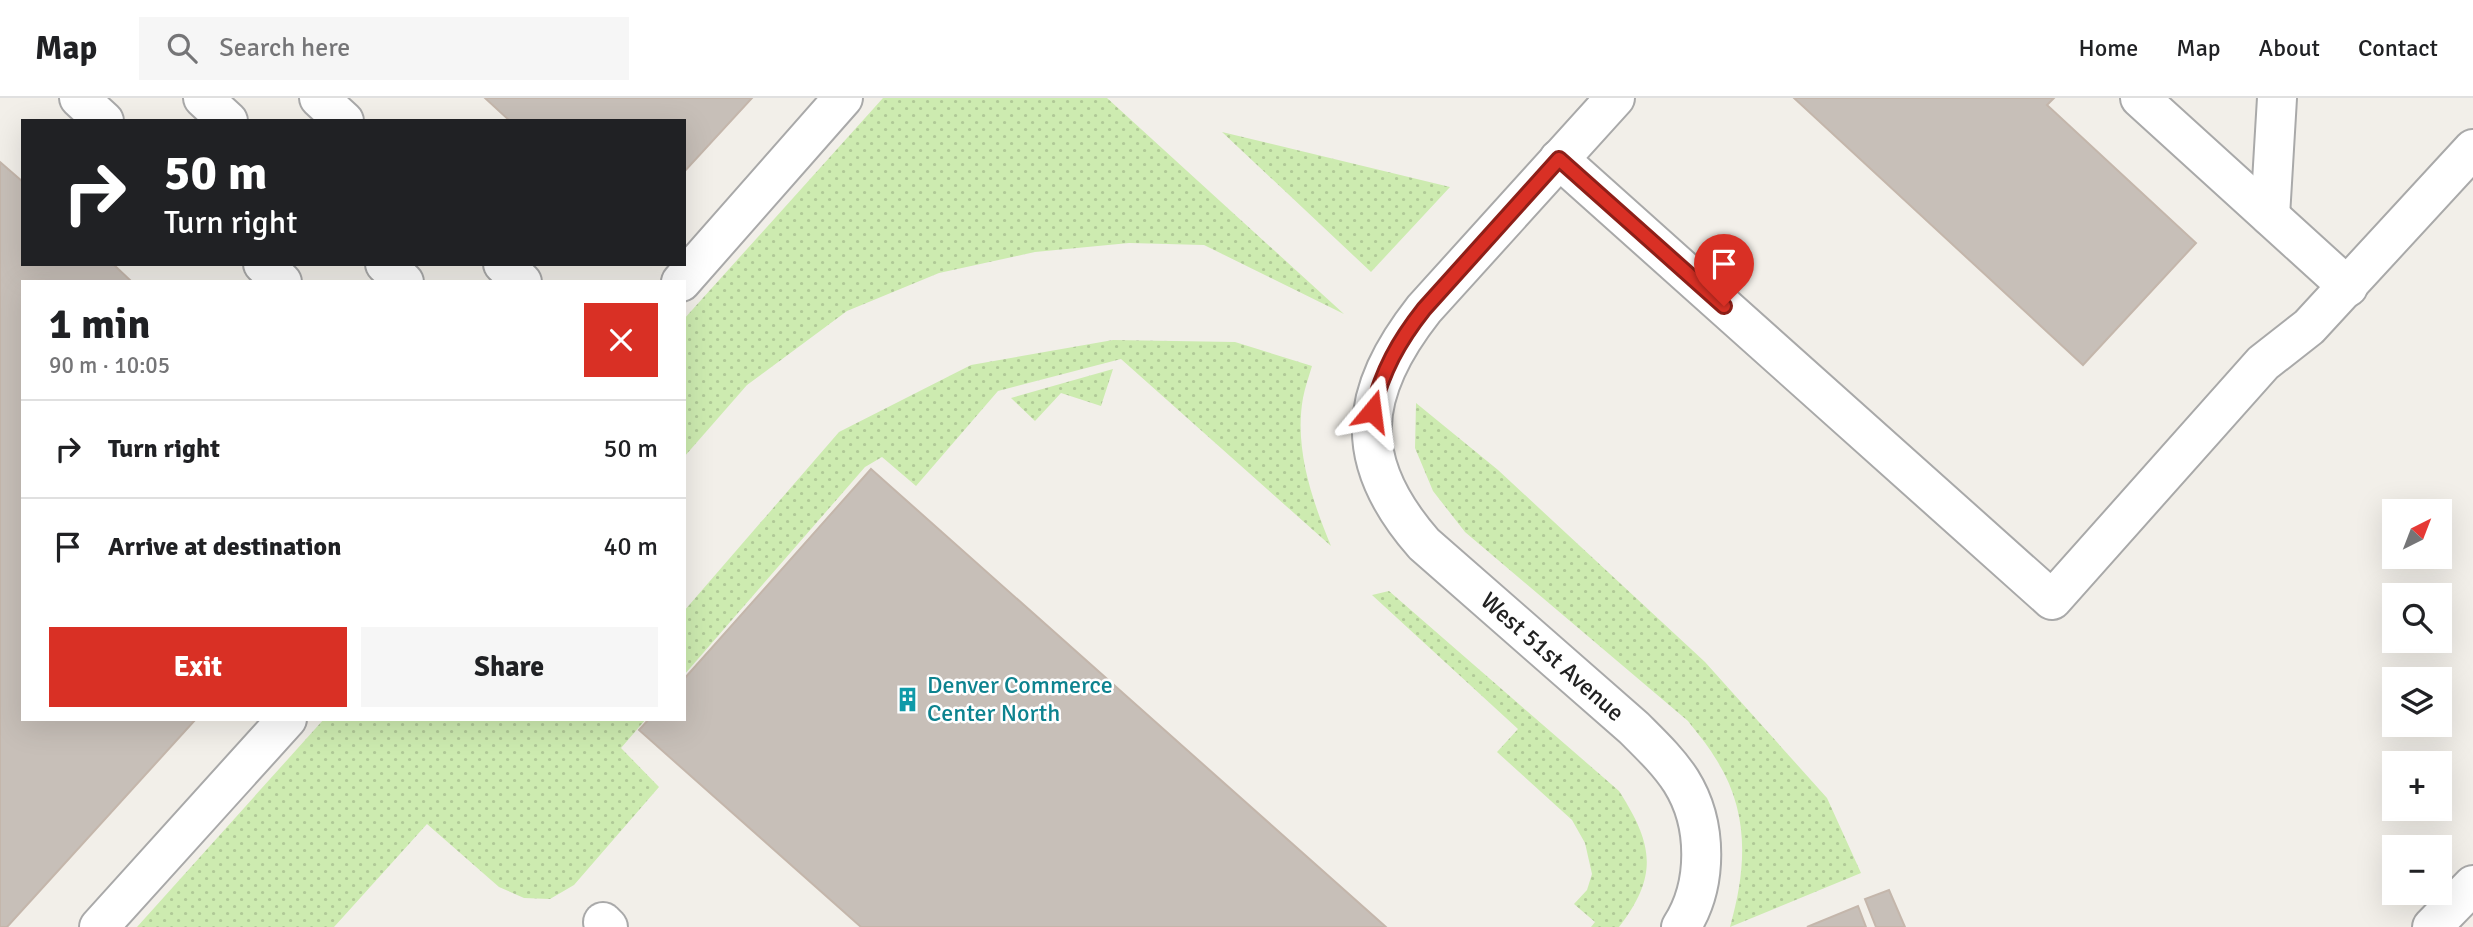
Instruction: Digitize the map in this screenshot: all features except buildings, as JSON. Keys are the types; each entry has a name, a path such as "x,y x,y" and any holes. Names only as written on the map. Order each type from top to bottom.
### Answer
{"street":[{"path":"79,98 102,119"},
{"path":"203,98 226,119"},
{"path":"319,98 342,119"},
{"path":"683,280 843,98"},
{"name":"West 51st Avenue","path":"1615,98 1424,309 1395,350 1380,380 1372,411 1372,440 1377,466 1387,494 1404,521 1424,544 1634,728 1663,757 1682,783 1693,807 1700,833 1701,860 1700,884 1681,927"},
{"path":"2140,98 2348,287"},
{"path":"2270,216 2277,98"},
{"path":"1559,159 2052,600 2263,363 2309,327 2473,149"},
{"path":"265,266 280,280"},
{"path":"387,266 402,280"},
{"path":"505,266 520,280"},
{"path":"99,927 285,721"},
{"path":"2432,927 2473,885"}],"green space":[{"path":"883,98 1107,98 1344,314 1204,245 1129,243 1035,252 939,273 847,311 747,385 686,455 686,317"},
{"path":"1222,132 1450,187 1371,272"},
{"path":"1113,340 1235,342 1312,366 1301,417 1303,455 1311,492 1331,546 1121,359 998,391 916,486 882,457 865,467 686,673 686,609 839,432 971,365"},
{"path":"1113,369 1101,406 1061,393 1035,421 1011,398"},
{"path":"1416,403 1498,470 1705,662 1827,798 1861,873 1730,927 1740,883 1742,839 1734,797 1726,776 1688,721 1465,532 1433,491 1415,448"},
{"path":"1389,591 1619,791 1639,827 1647,859 1641,891 1619,927 1591,927 1595,922 1574,904 1587,890 1592,874 1585,843 1572,820 1497,752 1518,729 1372,595"},
{"path":"322,721 644,721 621,748 659,787 574,885 550,899 524,898 499,887 427,824 334,927 137,927"}],"place":[{"name":"Denver Commerce Center North","path":"907,699"}],"route":[{"path":"1372,411 1380,380 1405,333 1559,159 1724,306"}]}
